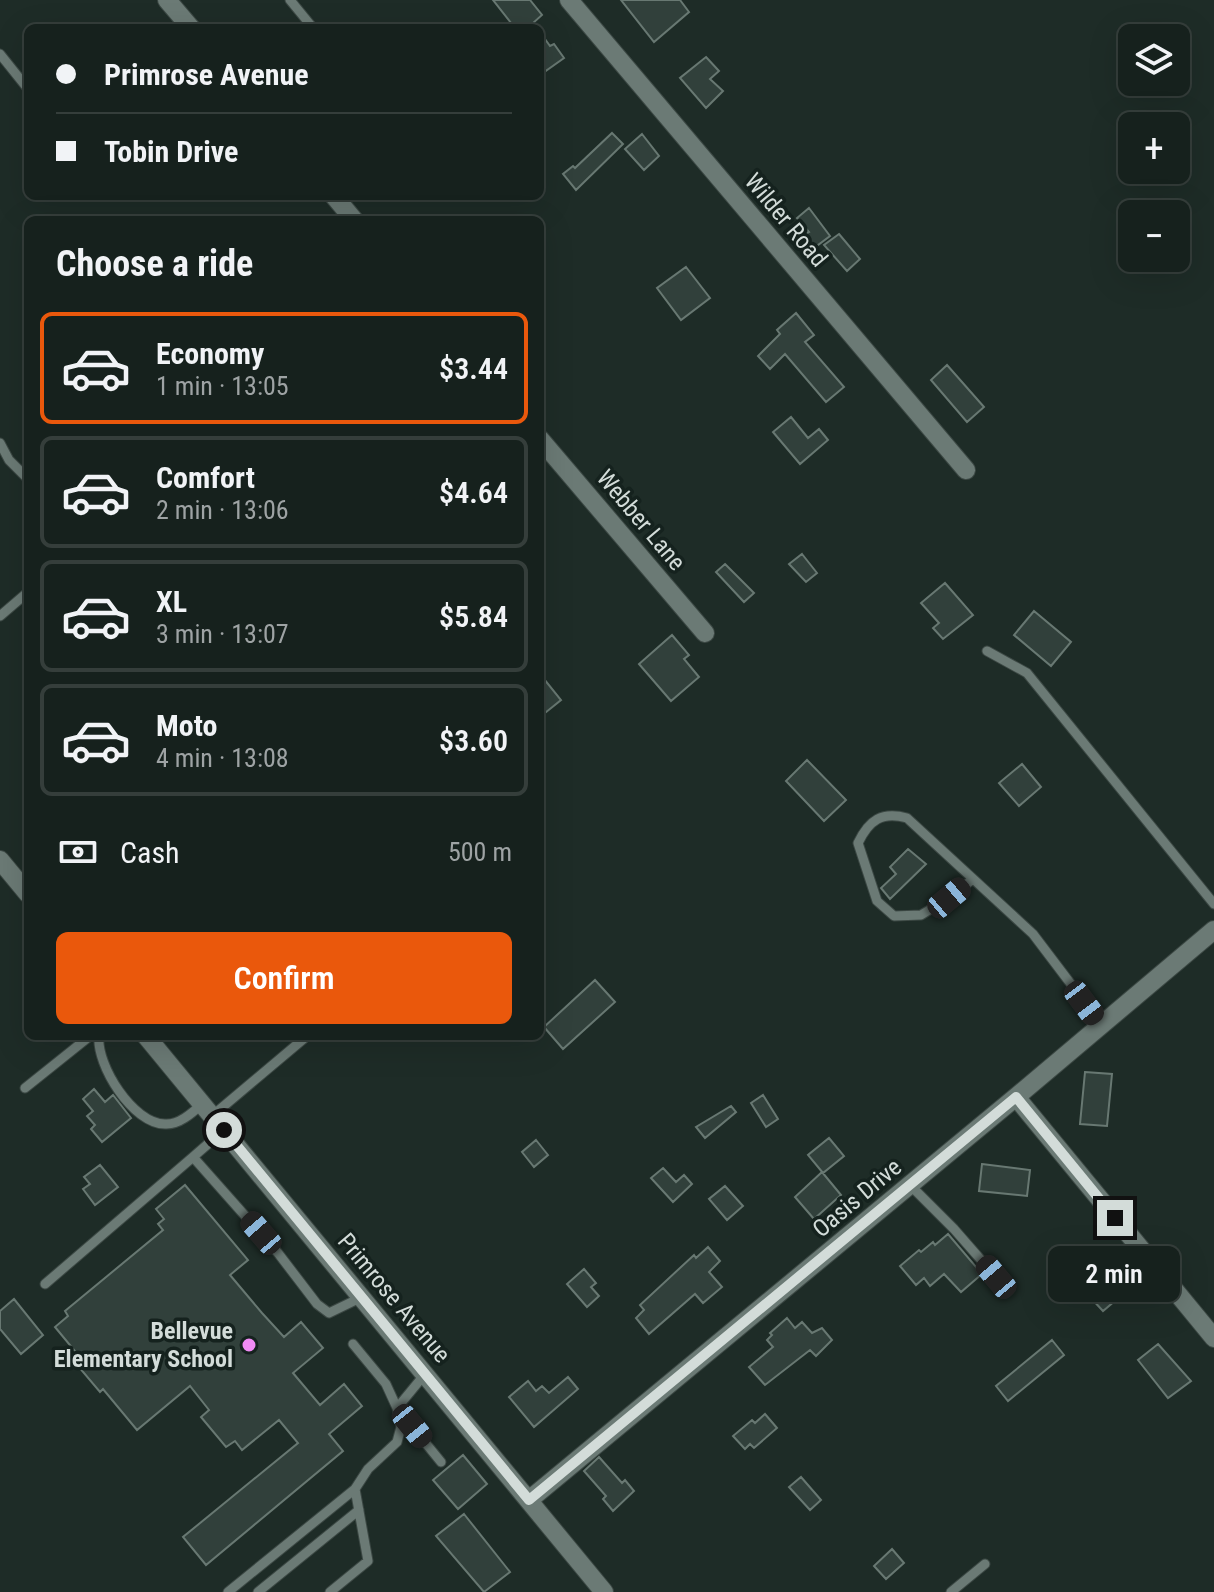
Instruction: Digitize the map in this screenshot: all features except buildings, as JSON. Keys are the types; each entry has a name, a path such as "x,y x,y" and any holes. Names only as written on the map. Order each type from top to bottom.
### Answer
{"street":[{"path":"167,0 188,24"},
{"name":"Wilder Road","path":"569,0 966,470"},
{"path":"337,200 351,216"},
{"name":"Webber Lane","path":"544,444 705,633"},
{"path":"0,860 24,889"},
{"name":"Oasis Drive","path":"529,1500 1214,930"},
{"name":"Primrose Avenue","path":"149,1040 604,1592"},
{"path":"1016,1097 1214,1338"}],"lane":[{"path":"290,0 310,24"},
{"path":"0,54 24,84"},
{"path":"0,443 9,460 24,475"},
{"path":"0,616 24,595"},
{"path":"987,651 1027,673 1214,904"},
{"path":"973,879 921,915 894,916 877,901 858,843 864,830 877,819 893,814 907,818 1033,934 1102,1025"},
{"path":"25,1088 85,1040"},
{"path":"99,1040 102,1062 116,1086 138,1113 154,1123 168,1125 185,1118 213,1117"},
{"path":"45,1284 193,1157 213,1117 302,1040"},
{"path":"193,1157 278,1253 317,1304 329,1313 362,1297"},
{"path":"910,1185 996,1277"},
{"path":"228,1592 355,1489 368,1469 397,1442 401,1427 397,1408 386,1384 353,1344"},
{"path":"397,1408 425,1374"},
{"path":"397,1408 441,1462"},
{"path":"330,1592 368,1561 355,1489"},
{"path":"258,1592 359,1510"},
{"path":"951,1592 985,1564"}],"place":[{"name":"Bellevue Elementary School","path":"249,1345"}],"route":[{"path":"224,1130 529,1500 1016,1097 1115,1218"}]}
